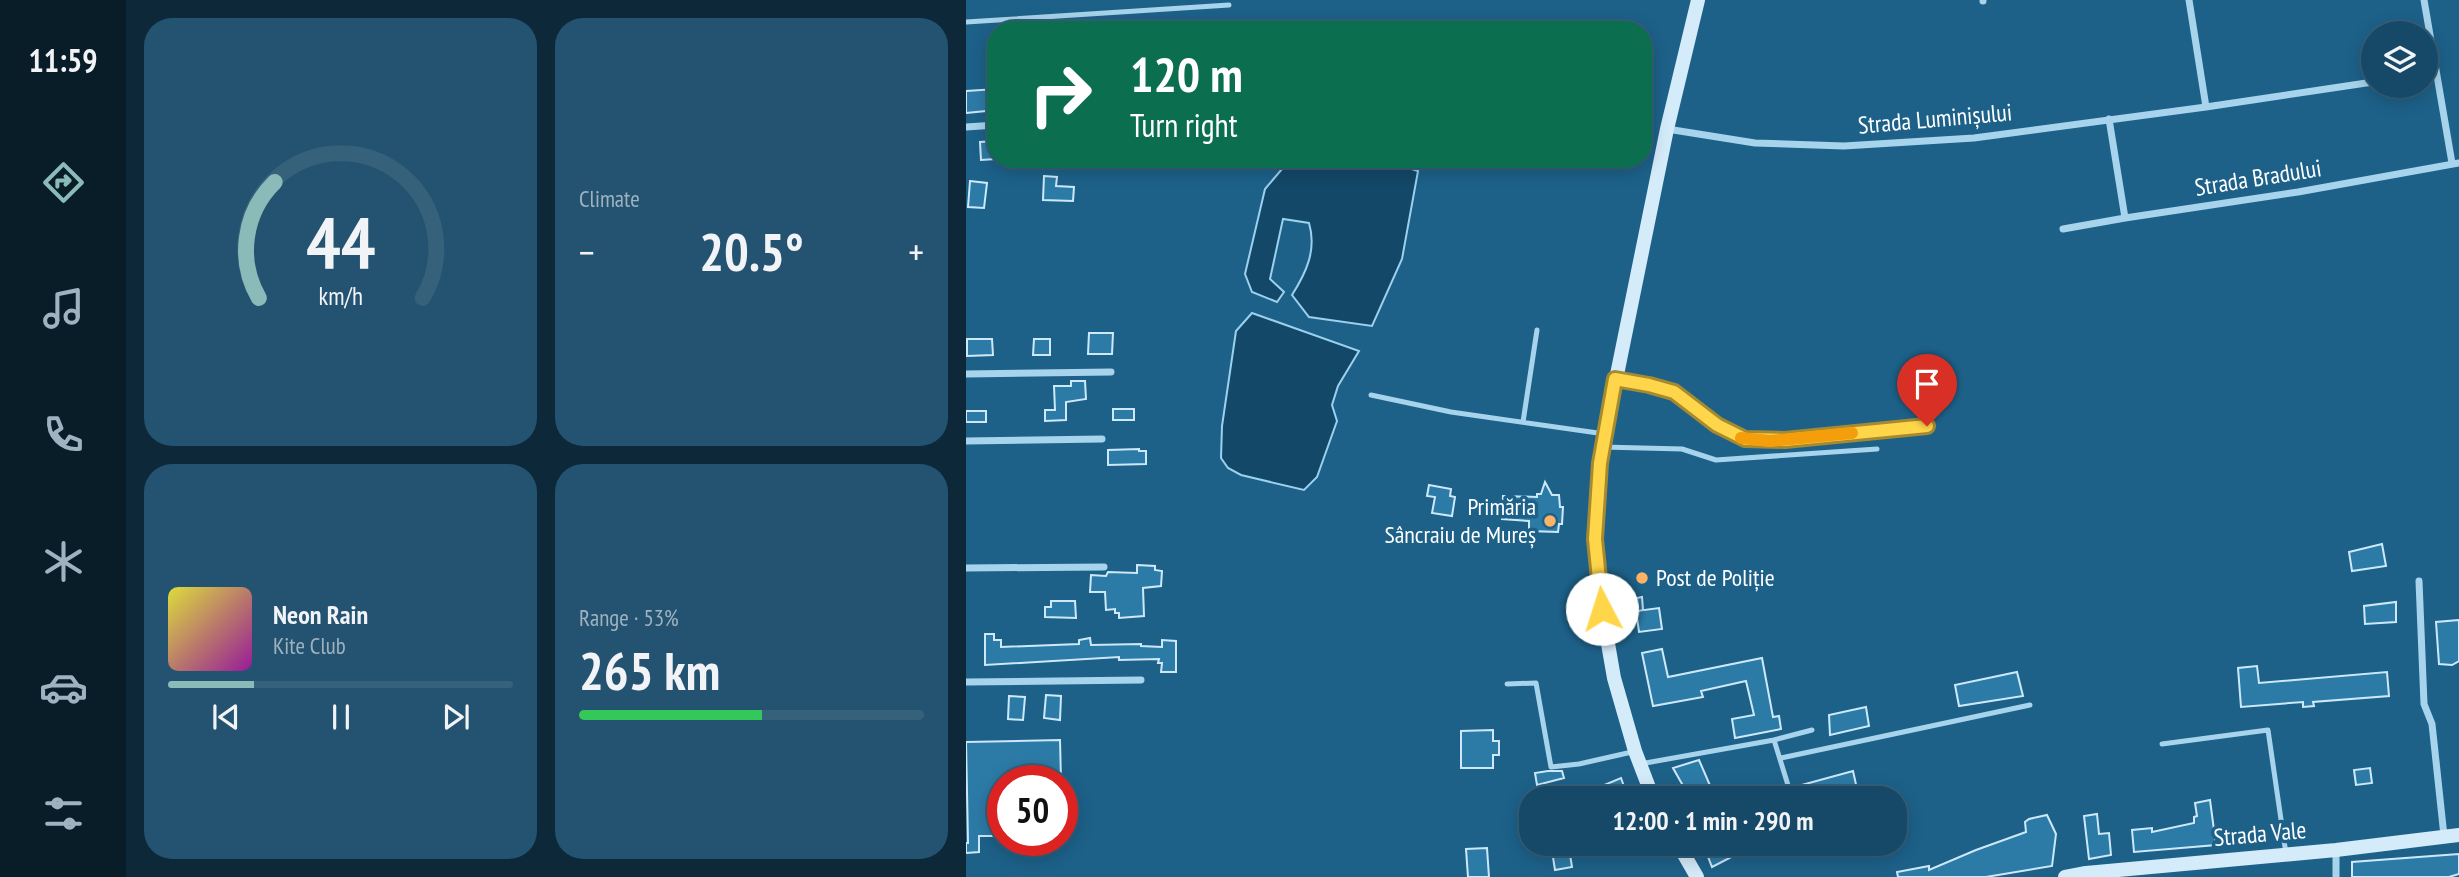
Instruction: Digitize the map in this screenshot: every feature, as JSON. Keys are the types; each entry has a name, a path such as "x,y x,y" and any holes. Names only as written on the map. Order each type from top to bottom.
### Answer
{"main road":[{"path":"1648,786 1614,678 1602,609 1595,539 1600,463 1615,379 1667,129 1698,0"},
{"name":"Strada Vale","path":"2065,877 2336,850 2452,835"},
{"path":"1685,856 1694,877"}],"street":[{"path":"2189,0 2206,107"},
{"path":"2424,0 2455,163"},
{"name":"Strada Luminișului","path":"1667,129 1755,143 1844,146 1974,138 2361,84"},
{"path":"2109,120 2125,218"},
{"path":"966,127 987,126"},
{"name":"Strada Bradului","path":"2063,229 2298,192 2455,163"},
{"path":"966,374 1111,372"},
{"path":"966,441 1102,439"},
{"path":"966,568 1104,567"},
{"path":"2419,581 2424,704 2432,724 2452,835"},
{"path":"966,682 1141,680"},
{"path":"2336,850 2336,877"}],"lane":[{"path":"995,21 1229,5"},
{"path":"966,23 987,22"},
{"path":"1523,422 1537,330"},
{"path":"1615,379 1674,392 1717,425 1745,439 1785,440 1927,426"},
{"path":"1371,395 1451,412 1523,422 1604,440 1682,449 1716,460 1877,449"},
{"path":"1507,684 1536,683 1551,767 1774,740 1812,730"},
{"path":"1781,758 2030,705"},
{"path":"2162,744 2269,730 2286,855"},
{"path":"1774,740 1789,786"}],"water":[{"path":"1408,168 1418,171 1402,259 1372,326 1309,317 1292,295 1309,261 1312,243 1309,223 1283,219 1270,279 1284,292 1277,302 1252,292 1245,274 1265,189 1282,169"},
{"path":"1252,313 1359,351 1338,386 1332,405 1337,421 1317,477 1304,490 1241,475 1228,468 1221,458 1222,426 1236,331"}],"building":[{"path":"987,90 987,111 966,113 966,91"},
{"path":"980,142 987,142 987,160 981,160"},
{"path":"1044,176 1057,177 1056,186 1074,187 1073,201 1043,200"},
{"path":"970,181 987,183 984,208 968,207"},
{"path":"1089,333 1113,333 1112,354 1088,354"},
{"path":"967,339 992,339 993,355 967,356"},
{"path":"1034,339 1050,339 1050,355 1033,355"},
{"path":"1071,381 1085,381 1086,399 1066,402 1066,420 1045,421 1045,410 1055,410 1054,386 1071,386"},
{"path":"1113,409 1134,409 1134,420 1113,420"},
{"path":"966,411 986,411 986,422 966,422"},
{"path":"1108,450 1146,451 1146,464 1108,465"},
{"path":"1545,482 1552,495 1559,495 1560,507 1563,507 1562,524 1559,524 1558,532 1529,531 1529,521 1502,519 1503,496 1537,497 1537,494 1541,494"},
{"path":"1429,485 1451,489 1450,496 1455,497 1452,516 1432,513 1435,497 1427,496"},
{"path":"2382,544 2386,566 2352,571 2349,552"},
{"path":"1137,565 1155,566 1155,570 1162,571 1161,586 1143,588 1144,616 1119,618 1115,609 1106,610 1105,592 1090,592 1091,575 1106,576 1108,572 1137,573"},
{"path":"1642,597 1643,610 1634,612 1632,599"},
{"path":"1051,601 1075,601 1076,618 1045,617 1045,607 1051,607"},
{"path":"2396,602 2396,622 2365,624 2364,606"},
{"path":"1659,608 1662,629 1639,632 1636,611"},
{"path":"2459,620 2459,661 2452,665 2439,664 2436,622"},
{"path":"985,634 994,634 994,640 1001,640 1001,647 1079,644 1079,640 1090,638 1091,645 1141,644 1162,647 1162,640 1176,641 1176,672 1161,672 1162,663 1158,663 1159,659 1119,660 1119,657 985,665"},
{"path":"1662,649 1668,677 1762,658 1773,717 1779,716 1781,729 1735,738 1732,719 1754,715 1746,681 1701,691 1703,697 1653,706 1642,653"},
{"path":"2257,666 2259,683 2387,672 2389,696 2313,702 2314,706 2303,707 2303,702 2241,707 2238,668"},
{"path":"2017,672 2023,696 1959,706 1955,685"},
{"path":"1046,695 1061,696 1060,720 1044,718"},
{"path":"1009,696 1025,697 1023,720 1008,719"},
{"path":"1866,707 1869,726 1830,735 1829,715"},
{"path":"1493,730 1493,741 1499,741 1499,755 1493,755 1493,768 1461,768 1461,731"},
{"path":"1060,740 1061,765 987,765 987,836 979,836 979,852 966,853 968,843 966,742"},
{"path":"1699,760 1710,786 1683,786 1673,768"},
{"path":"2370,768 2372,783 2356,785 2354,770"},
{"path":"1562,771 1564,778 1537,785 1535,773"},
{"path":"1853,771 1856,786 1798,786"},
{"path":"1621,778 1624,786 1602,786"},
{"path":"2210,800 2216,845 2134,852 2132,830 2152,828 2152,832 2194,823 2194,817 2197,816 2195,803"},
{"path":"2097,814 2099,834 2109,833 2111,855 2089,859 2084,816"},
{"path":"2047,815 2056,834 2052,866 1986,877 1898,877 1897,872 1929,866 1929,870 2026,832 2025,822"},
{"path":"1487,848 1489,877 1468,877 1466,849"},
{"path":"2459,854 2459,874 2449,877 2352,877 2352,862"},
{"path":"1553,856 1570,856 1572,867 1555,870"},
{"path":"1708,856 1733,856 1712,867"}],"slow traffic":[{"path":"1741,438 1770,441 1852,433"}],"place":[{"name":"Primăria Sâncraiu de Mureș","path":"1550,521"},
{"name":"Post de Poliție","path":"1642,578"}],"route":[{"path":"1602,609 1595,539 1600,463 1615,379 1674,392 1717,425 1745,439 1785,440 1927,426"}]}
